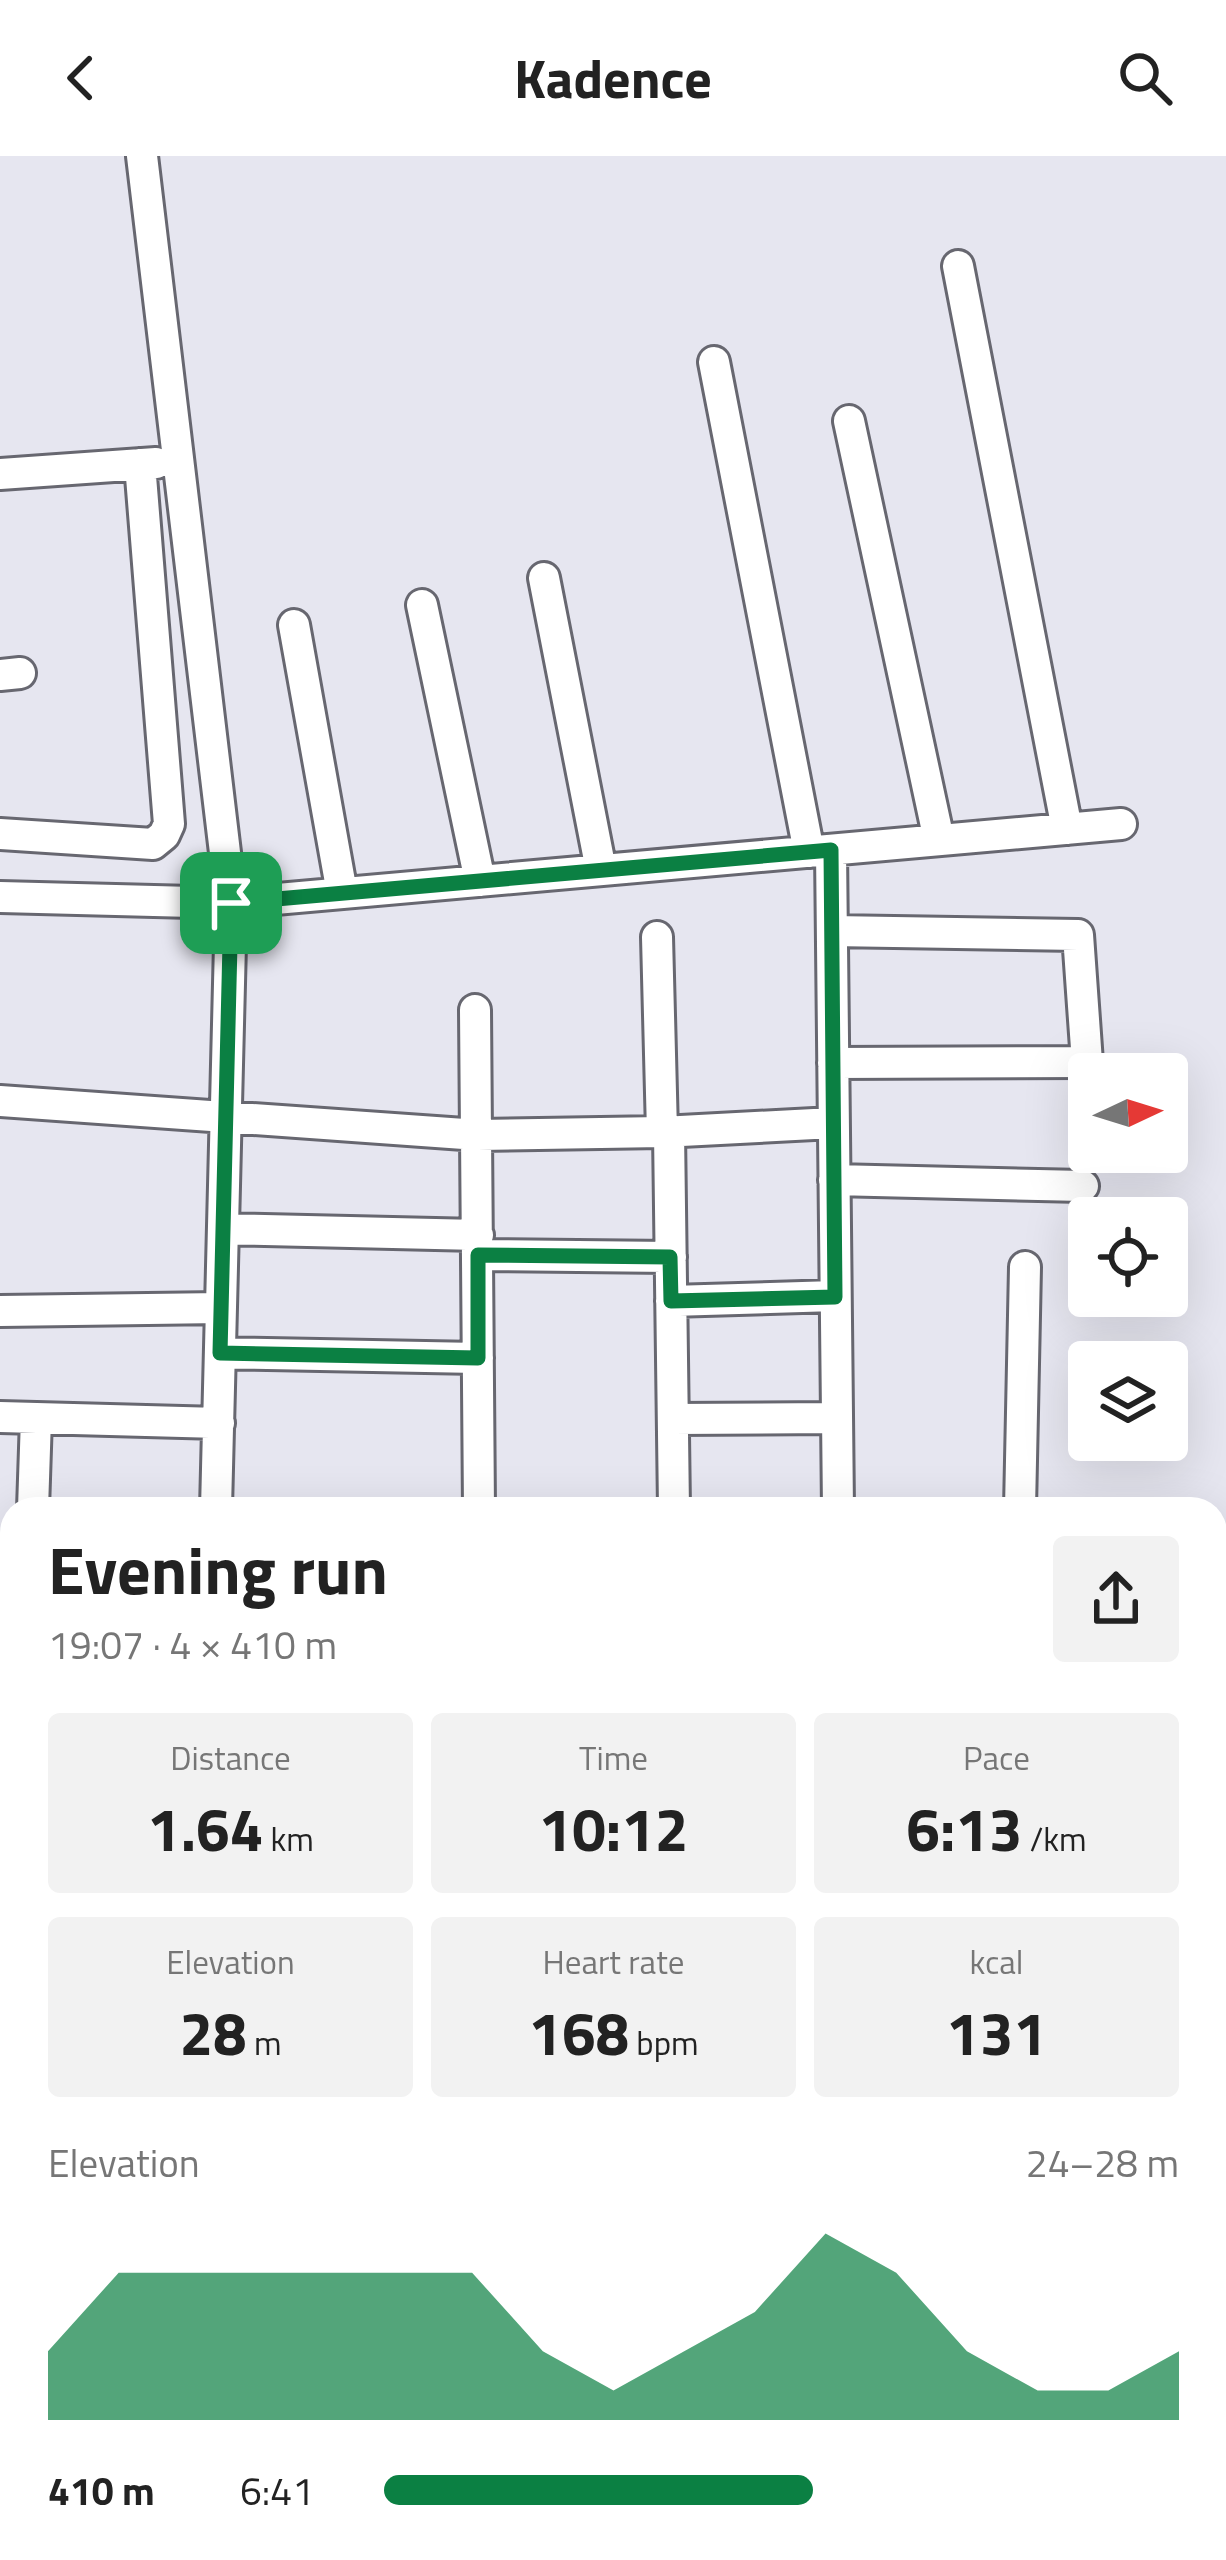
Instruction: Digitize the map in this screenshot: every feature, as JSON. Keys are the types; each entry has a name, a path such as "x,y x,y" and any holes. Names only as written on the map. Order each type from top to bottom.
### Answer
{"street":[{"path":"142,156 231,903 216,1497"},
{"path":"958,266 1067,829"},
{"path":"714,362 820,851 832,932 838,1497"},
{"path":"849,421 939,840"},
{"path":"0,474 178,461"},
{"path":"0,834 153,844 169,824 140,464"},
{"path":"544,578 602,870"},
{"path":"422,605 481,881"},
{"path":"294,625 342,893"},
{"path":"0,897 231,903 1121,824"},
{"path":"832,932 1078,935 1087,1062 833,1063"},
{"path":"657,937 674,1497"},
{"path":"476,1010 479,1497"},
{"path":"0,1101 478,1135 833,1123"},
{"path":"834,1180 1083,1186"},
{"path":"223,1229 670,1257"},
{"path":"1020,1497 1024,1267"},
{"path":"671,1301 835,1297"},
{"path":"0,1311 221,1308"},
{"path":"220,1353 478,1358"},
{"path":"0,1418 219,1423"},
{"path":"33,1497 36,1418"},
{"path":"673,1419 835,1418"}],"route":[{"path":"831,850 835,1297 671,1301 670,1257 478,1255 478,1358 220,1353 231,903 831,850"}]}
